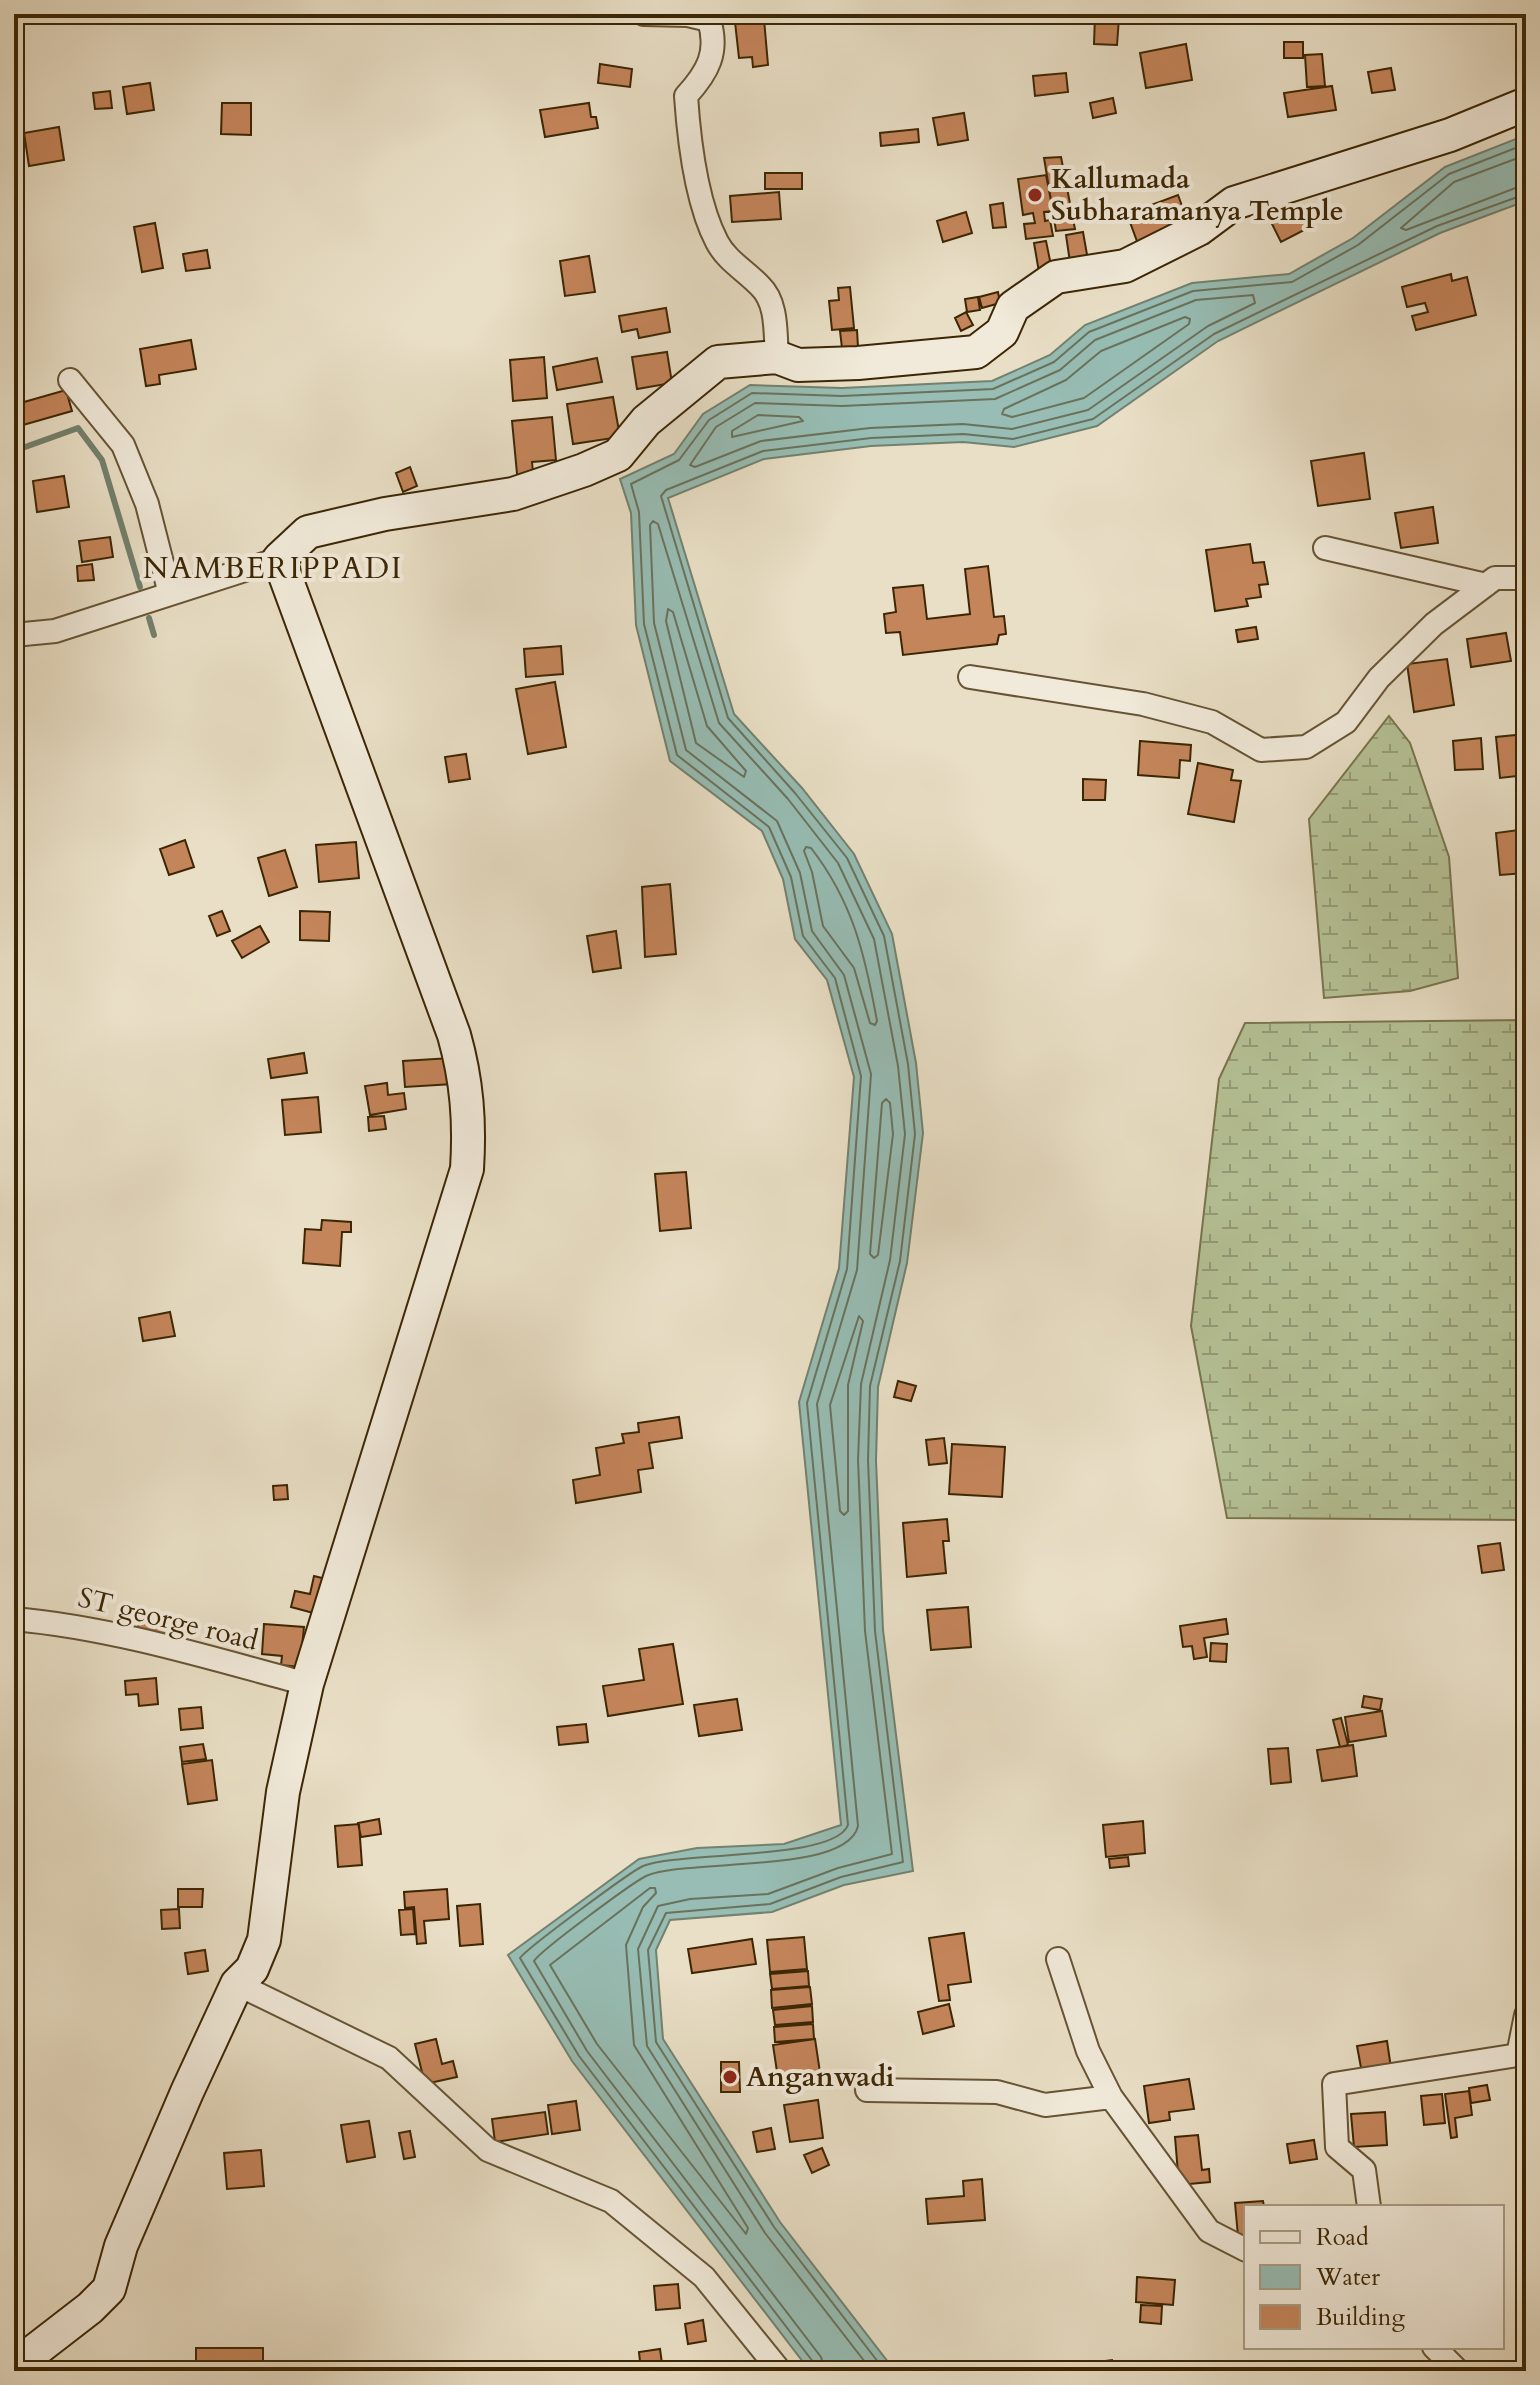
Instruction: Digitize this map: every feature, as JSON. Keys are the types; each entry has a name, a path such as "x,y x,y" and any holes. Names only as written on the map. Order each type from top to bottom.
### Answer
{"main road":[{"path":"19,2371 24,2359 90,2308 109,2289 121,2246 237,1984 252,1969 264,1940 283,1792 307,1684 463,1183 470,1126 467,1089 454,1035 279,559 308,532 385,514 513,494 618,455 646,421 718,362 777,357 798,365 976,352 1002,332 1013,307 1056,277 1125,266 1174,243 1234,203 1450,135 1526,104"}],"street":[{"path":"644,14 688,15 709,20 715,40 707,74 686,96 689,136 717,242 739,270 762,287 774,312 777,357"},
{"path":"70,380 123,445 147,504 170,594"},
{"path":"1325,548 1486,585"},
{"path":"14,635 55,631 279,559"},
{"path":"970,677 1143,704 1212,722 1261,750 1306,747 1346,722 1379,678 1434,624 1495,578 1526,578"},
{"name":"ST george road","path":"14,1619 57,1623 151,1642 307,1684"},
{"path":"1058,1959 1088,2051 1111,2097 1209,2231 1244,2249"},
{"path":"237,1984 389,2058 488,2150 611,2201 704,2277 780,2371"},
{"path":"1369,2205 1364,2170 1337,2147 1334,2084 1518,2055 1526,2015"},
{"path":"867,2090 997,2092 1045,2105 1111,2097"},
{"path":"1436,2349 1458,2371"}],"green space":[{"path":"1389,716 1410,743 1449,857 1458,978 1410,991 1324,998 1309,819"},
{"path":"1526,1020 1526,1520 1227,1518 1191,1326 1219,1079 1245,1023"}],"water":[{"path":"1526,135 1526,201 1440,233 1218,341 1097,426 1014,447 963,442 871,446 764,459 668,498 734,714 802,788 854,854 892,934 916,1063 923,1133 907,1263 878,1387 876,1460 883,1630 913,1871 844,1885 772,1912 670,1920 656,1950 663,2039 780,2222 895,2371 810,2371 572,2061 508,1955 639,1859 697,1848 784,1844 841,1825 799,1402 839,1268 854,1077 827,980 795,939 783,879 762,831 670,761 636,625 631,513 620,479 674,454 703,414 750,385 842,388 992,381 1050,355 1085,325 1192,283 1289,274 1353,238 1445,167"}],"building":[{"path":"1095,16 1119,18 1117,45 1094,44"},
{"path":"764,19 768,65 753,67 752,57 739,58 735,22"},
{"path":"1284,42 1303,42 1303,58 1284,58"},
{"path":"1186,44 1192,80 1146,88 1140,53"},
{"path":"1322,54 1325,86 1307,87 1305,55"},
{"path":"600,64 632,69 630,87 598,83"},
{"path":"1391,68 1395,90 1372,93 1368,72"},
{"path":"1066,73 1068,92 1035,96 1033,76"},
{"path":"150,83 154,110 127,114 123,87"},
{"path":"1332,86 1336,110 1288,117 1284,93"},
{"path":"110,91 112,108 95,109 93,93"},
{"path":"1113,98 1116,113 1093,118 1090,103"},
{"path":"222,103 251,103 251,135 221,134"},
{"path":"589,103 591,117 596,117 598,128 545,137 540,110"},
{"path":"964,113 968,140 938,145 933,118"},
{"path":"59,127 64,160 29,166 24,133"},
{"path":"918,129 919,142 881,146 880,133"},
{"path":"1061,157 1075,229 1056,231 1044,158"},
{"path":"765,173 802,173 802,189 765,189"},
{"name":"Kallumada Subharamanya Temple","path":"1046,175 1053,211 1044,212 1045,221 1050,220 1053,236 1026,239 1024,224 1035,223 1033,213 1023,215 1018,179"},
{"path":"779,192 781,219 732,222 730,196"},
{"path":"1178,195 1189,225 1138,244 1127,214"},
{"path":"1003,203 1006,227 993,228 990,205"},
{"path":"1298,210 1308,228 1281,242 1272,224"},
{"path":"966,212 972,233 943,242 937,221"},
{"path":"155,223 163,268 142,272 134,227"},
{"path":"1083,232 1089,266 1071,269 1066,235"},
{"path":"1046,241 1053,275 1040,278 1034,243"},
{"path":"207,250 210,268 186,271 183,254"},
{"path":"589,256 595,292 565,296 560,261"},
{"path":"1451,274 1452,281 1467,277 1476,315 1416,330 1412,316 1428,312 1425,303 1407,307 1402,287"},
{"path":"850,287 854,328 832,330 829,301 839,300 838,288"},
{"path":"998,292 1000,303 982,308 979,297"},
{"path":"978,297 980,310 967,312 965,299"},
{"path":"666,308 670,332 639,338 637,329 622,332 619,316"},
{"path":"966,312 973,325 961,331 955,318"},
{"path":"857,330 858,347 842,348 840,331"},
{"path":"191,340 196,369 159,375 160,384 146,386 140,349"},
{"path":"667,352 672,383 637,389 632,357"},
{"path":"544,357 547,398 513,401 510,360"},
{"path":"597,358 602,382 557,390 553,367"},
{"path":"66,390 72,411 23,425 17,404"},
{"path":"613,397 620,437 573,444 567,404"},
{"path":"552,417 556,460 532,462 534,483 518,484 512,421"},
{"path":"1364,453 1370,499 1318,506 1311,461"},
{"path":"410,467 417,486 403,492 396,473"},
{"path":"64,476 69,507 37,512 33,481"},
{"path":"1526,502 1526,551 1520,551 1516,503"},
{"path":"1433,507 1438,543 1401,548 1395,513"},
{"path":"110,537 113,557 82,562 79,541"},
{"path":"1250,544 1253,563 1264,562 1268,584 1259,585 1261,597 1246,599 1248,606 1215,611 1206,550"},
{"path":"92,564 94,580 78,581 77,566"},
{"path":"988,566 994,617 1004,616 1006,634 999,635 997,644 903,655 900,632 886,633 884,614 896,612 893,588 923,585 927,619 970,614 965,569"},
{"path":"1256,627 1258,639 1238,642 1236,630"},
{"path":"1506,633 1511,661 1471,667 1467,639"},
{"path":"561,646 563,674 526,677 524,649"},
{"path":"1447,659 1454,705 1414,712 1407,664"},
{"path":"555,682 566,747 528,754 516,689"},
{"path":"1526,734 1526,775 1500,778 1496,737"},
{"path":"1481,738 1483,769 1455,770 1453,741"},
{"path":"1140,741 1191,745 1190,761 1180,760 1179,778 1138,775"},
{"path":"466,754 470,779 449,782 445,757"},
{"path":"1198,763 1233,770 1231,780 1241,781 1234,822 1188,814"},
{"path":"1083,779 1106,780 1105,800 1083,800"},
{"path":"1526,829 1526,873 1500,875 1496,833"},
{"path":"185,840 194,867 169,875 160,849"},
{"path":"356,842 359,878 319,882 316,845"},
{"path":"285,850 297,887 269,896 258,858"},
{"path":"670,884 676,954 645,957 642,887"},
{"path":"222,911 230,931 217,936 209,916"},
{"path":"300,911 330,912 329,941 300,940"},
{"path":"260,926 269,942 242,958 232,941"},
{"path":"616,931 621,968 593,972 587,936"},
{"path":"304,1053 307,1073 271,1078 268,1059"},
{"path":"451,1058 453,1084 405,1087 403,1061"},
{"path":"387,1083 388,1095 404,1093 406,1109 370,1115 365,1086"},
{"path":"318,1097 321,1132 285,1135 282,1100"},
{"path":"384,1116 386,1129 369,1131 368,1117"},
{"path":"686,1172 691,1228 660,1231 655,1174"},
{"path":"322,1220 351,1222 351,1232 342,1232 340,1266 303,1263 305,1229 321,1230"},
{"path":"170,1312 175,1336 143,1341 139,1318"},
{"path":"898,1381 916,1386 911,1401 894,1397"},
{"path":"679,1417 682,1438 649,1443 653,1468 638,1470 641,1492 576,1503 573,1480 600,1475 596,1448 624,1443 622,1434 639,1432 638,1423"},
{"path":"944,1438 947,1463 929,1465 926,1440"},
{"path":"952,1444 1005,1447 1002,1497 949,1494"},
{"path":"287,1485 288,1499 274,1500 273,1486"},
{"path":"947,1519 949,1541 943,1541 946,1573 907,1577 903,1523"},
{"path":"1500,1543 1504,1570 1482,1573 1478,1546"},
{"path":"314,1576 326,1579 317,1614 291,1607 295,1591 310,1594"},
{"path":"968,1607 971,1647 931,1650 927,1610"},
{"path":"142,1610 173,1618 168,1638 137,1631"},
{"path":"1226,1619 1228,1634 1204,1638 1207,1657 1194,1659 1192,1646 1183,1647 1180,1626"},
{"path":"264,1624 304,1627 300,1667 281,1665 282,1656 262,1654"},
{"path":"1211,1643 1227,1644 1226,1662 1210,1661"},
{"path":"673,1644 683,1704 608,1716 603,1686 644,1680 639,1649"},
{"path":"156,1678 158,1704 139,1706 138,1694 126,1695 125,1681"},
{"path":"1364,1696 1382,1699 1380,1710 1362,1707"},
{"path":"737,1699 742,1730 699,1736 694,1705"},
{"path":"201,1707 203,1728 181,1730 179,1709"},
{"path":"1382,1711 1386,1736 1349,1742 1345,1717"},
{"path":"1341,1718 1348,1745 1340,1747 1333,1720"},
{"path":"586,1724 588,1742 559,1745 557,1727"},
{"path":"203,1744 206,1759 182,1762 180,1747"},
{"path":"1353,1745 1357,1776 1322,1781 1317,1750"},
{"path":"1288,1748 1291,1782 1271,1784 1268,1749"},
{"path":"212,1760 217,1800 188,1804 182,1764"},
{"path":"379,1819 381,1834 361,1837 358,1823"},
{"path":"1143,1821 1145,1853 1106,1857 1103,1825"},
{"path":"359,1824 362,1865 338,1867 335,1826"},
{"path":"1128,1857 1129,1866 1110,1868 1109,1859"},
{"path":"178,1889 203,1889 202,1907 178,1907"},
{"path":"447,1889 449,1919 424,1921 426,1943 417,1944 414,1907 405,1908 404,1892"},
{"path":"480,1904 483,1944 460,1946 457,1906"},
{"path":"179,1909 180,1928 162,1929 161,1910"},
{"path":"413,1909 415,1934 401,1935 399,1910"},
{"path":"964,1933 971,1982 948,1985 950,2000 939,2001 929,1938"},
{"path":"804,1937 807,1969 770,1972 767,1940"},
{"path":"752,1939 756,1964 692,1973 688,1949"},
{"path":"205,1950 208,1971 188,1974 185,1953"},
{"path":"808,1971 809,1986 772,1989 770,1974"},
{"path":"810,1987 812,2004 772,2008 771,1990"},
{"path":"949,2004 954,2026 923,2034 918,2012"},
{"path":"812,2006 813,2022 775,2025 773,2010"},
{"path":"813,2024 814,2039 775,2042 774,2027"},
{"path":"436,2039 442,2064 453,2061 457,2077 425,2084 415,2044"},
{"path":"815,2039 821,2079 779,2085 773,2045"},
{"path":"1387,2041 1391,2068 1362,2073 1357,2046"},
{"name":"Anganwadi","path":"721,2062 739,2062 740,2092 721,2092"},
{"path":"1189,2079 1194,2109 1169,2112 1170,2120 1149,2123 1144,2086"},
{"path":"1487,2085 1490,2100 1471,2103 1469,2088"},
{"path":"1469,2091 1472,2115 1455,2118 1457,2137 1451,2138 1445,2094"},
{"path":"1442,2094 1445,2123 1424,2125 1421,2096"},
{"path":"818,2100 823,2138 790,2142 784,2105"},
{"path":"576,2101 580,2130 552,2134 548,2105"},
{"path":"545,2112 548,2134 495,2142 492,2119"},
{"path":"1385,2112 1387,2145 1354,2147 1351,2114"},
{"path":"369,2121 375,2157 347,2162 341,2125"},
{"path":"771,2128 775,2149 757,2152 753,2132"},
{"path":"410,2131 415,2157 404,2159 399,2133"},
{"path":"1198,2135 1202,2170 1209,2169 1210,2182 1179,2185 1175,2137"},
{"path":"1314,2140 1317,2159 1290,2163 1287,2144"},
{"path":"822,2148 829,2165 812,2173 804,2155"},
{"path":"261,2150 264,2186 227,2189 224,2153"},
{"path":"982,2179 985,2220 928,2224 926,2199 964,2196 963,2181"},
{"path":"1263,2201 1264,2205 1244,2205 1244,2236 1238,2236 1235,2203"},
{"path":"1137,2277 1175,2280 1173,2305 1136,2302"},
{"path":"678,2284 680,2308 656,2310 654,2286"},
{"path":"1141,2305 1162,2306 1161,2324 1140,2322"},
{"path":"703,2320 706,2341 688,2344 685,2324"},
{"path":"196,2348 263,2348 263,2368 209,2371 209,2365 196,2365"},
{"path":"660,2349 663,2371 641,2371 639,2352"},
{"path":"1112,2360 1113,2371 1082,2371 1081,2364"}],"waterway":[{"path":"14,451 78,428 102,460 140,587"},
{"path":"149,618 154,635"}],"place":[{"name":"Kallumada Subharamanya Temple","path":"1035,195"},
{"name":"Anganwadi","path":"730,2077"}],"district":[{"name":"NAMBERIPPADI","path":"273,568"}]}
